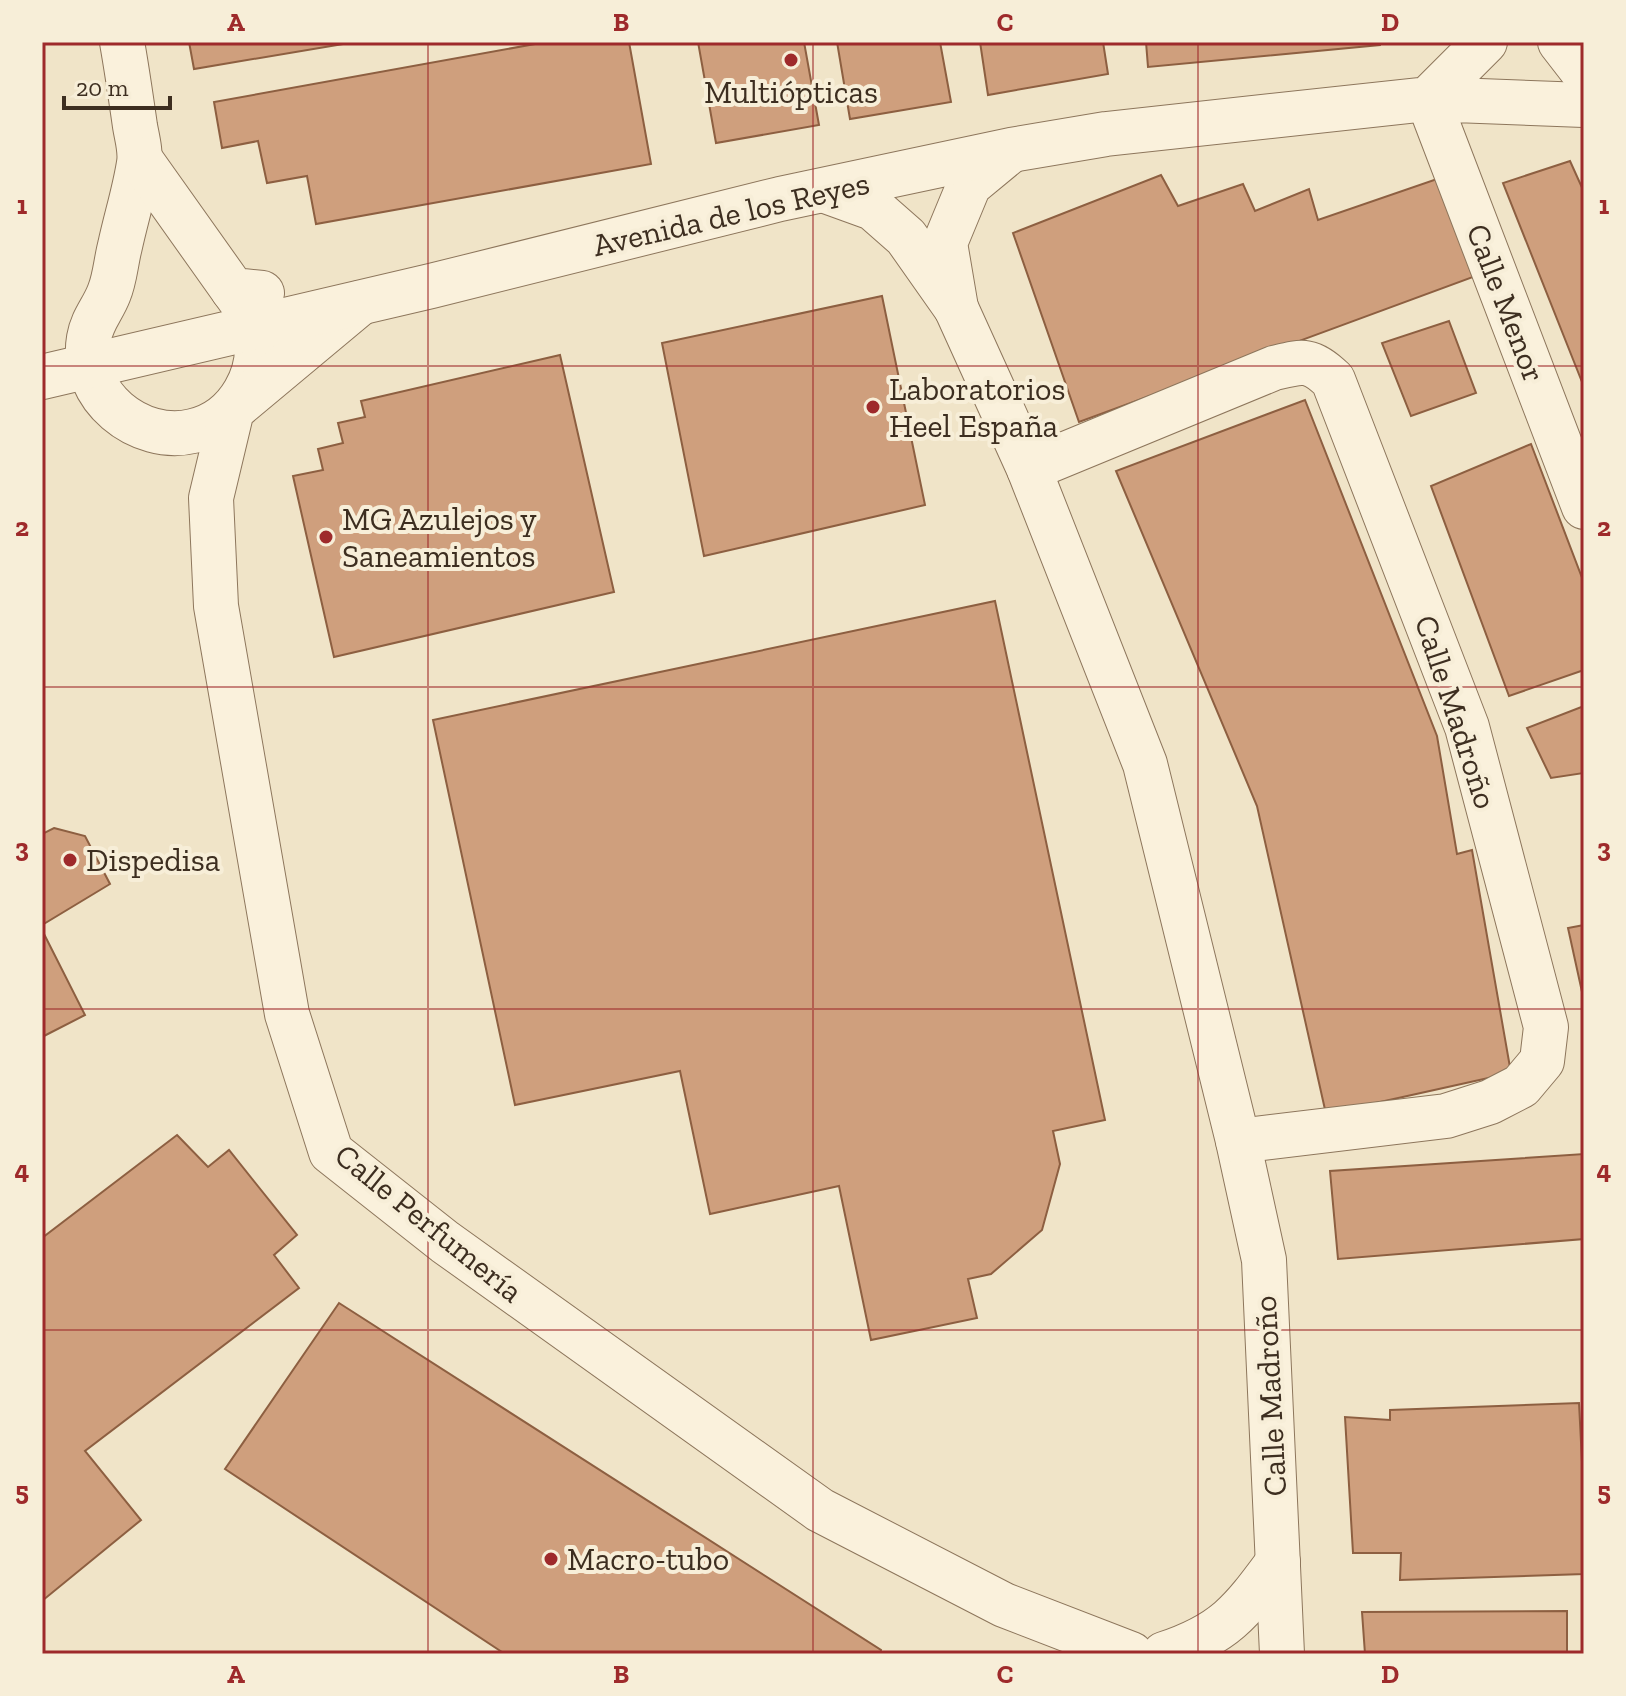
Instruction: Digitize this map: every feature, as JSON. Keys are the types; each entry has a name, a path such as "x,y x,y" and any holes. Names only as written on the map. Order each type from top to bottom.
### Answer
{"street":[{"name":"Calle Perfumería","path":"118,414 100,393 90,366 88,340 96,315 109,294 140,159 122,42"},
{"path":"1428,99 1485,42"},
{"path":"1560,42 1584,73"},
{"name":"Avenida de los Reyes","path":"42,377 360,303 780,199 1011,150 1106,134 1428,99 1584,105"},
{"name":"Calle Menor","path":"1428,99 1584,507"},
{"name":"Calle Madroño","path":"956,308 945,243 969,185 1011,150"},
{"name":"Calle Perfumería","path":"140,159 246,307 254,328 256,363 243,396 232,410 211,498 216,606 287,1014 331,1152 445,1242 820,1510 1004,1605 1131,1654"},
{"name":"Calle Madroño","path":"826,191 873,208 906,237 956,308 1029,469 1145,764 1238,1141 1264,1260 1282,1654"},
{"path":"233,290 360,303"},
{"path":"42,393 118,414 146,429 176,434 196,431 232,410 360,303"},
{"name":"Calle Madroño","path":"1029,469 1274,368 1299,362 1318,366 1333,380 1467,727 1546,1027 1542,1061 1521,1086 1490,1102 1446,1116 1238,1141"},
{"path":"1164,1654 1198,1643 1241,1611 1278,1562"}],"building":[{"path":"189,42 355,42 194,69"},
{"path":"546,42 629,42 651,164 316,224 307,176 267,183 258,141 222,148 214,102"},
{"path":"698,42 804,42 819,125 716,143"},
{"path":"837,42 940,42 951,102 850,119"},
{"path":"980,42 1103,42 1108,74 988,95"},
{"path":"1146,42 1381,42 1380,45 1148,67"},
{"path":"1570,161 1584,192 1584,387 1503,183"},
{"path":"1161,175 1178,206 1243,184 1255,211 1309,189 1318,220 1437,179 1473,277 1079,422 1013,233"},
{"path":"882,296 925,505 704,556 662,343"},
{"path":"1449,321 1476,393 1411,416 1382,343"},
{"path":"560,355 614,592 334,657 293,476 323,470 318,449 343,443 338,423 365,417 361,401"},
{"path":"1305,400 1437,736 1457,854 1472,850 1511,1073 1326,1114 1257,806 1116,471"},
{"path":"1531,444 1584,583 1584,670 1509,696 1431,486"},
{"path":"995,601 1105,1120 1053,1131 1060,1164 1042,1230 991,1274 968,1279 977,1318 871,1340 839,1186 710,1214 680,1071 515,1105 433,720"},
{"path":"1584,706 1584,773 1551,778 1527,728"},
{"name":"Dispedisa","path":"54,828 85,836 110,884 42,925 42,834"},
{"path":"1584,925 1584,1001 1568,928"},
{"name":"Dispedisa","path":"42,930 85,1015 42,1037"},
{"path":"177,1135 208,1167 229,1150 297,1235 274,1255 299,1288 85,1451 141,1520 42,1601 42,1238"},
{"path":"1584,1154 1584,1239 1338,1259 1330,1171"},
{"name":"Macro-tubo","path":"339,1303 881,1650 880,1654 505,1654 225,1469"},
{"path":"1579,1403 1584,1574 1400,1580 1401,1553 1353,1553 1345,1417 1390,1420 1390,1410"},
{"path":"1567,1611 1567,1654 1365,1654 1362,1612"}],"place":[{"name":"Multiópticas","path":"791,60"},
{"name":"Laboratorios Heel España","path":"873,407"},
{"name":"MG Azulejos y Saneamientos","path":"326,537"},
{"name":"Dispedisa","path":"70,860"},
{"name":"Macro-tubo","path":"551,1559"}]}
